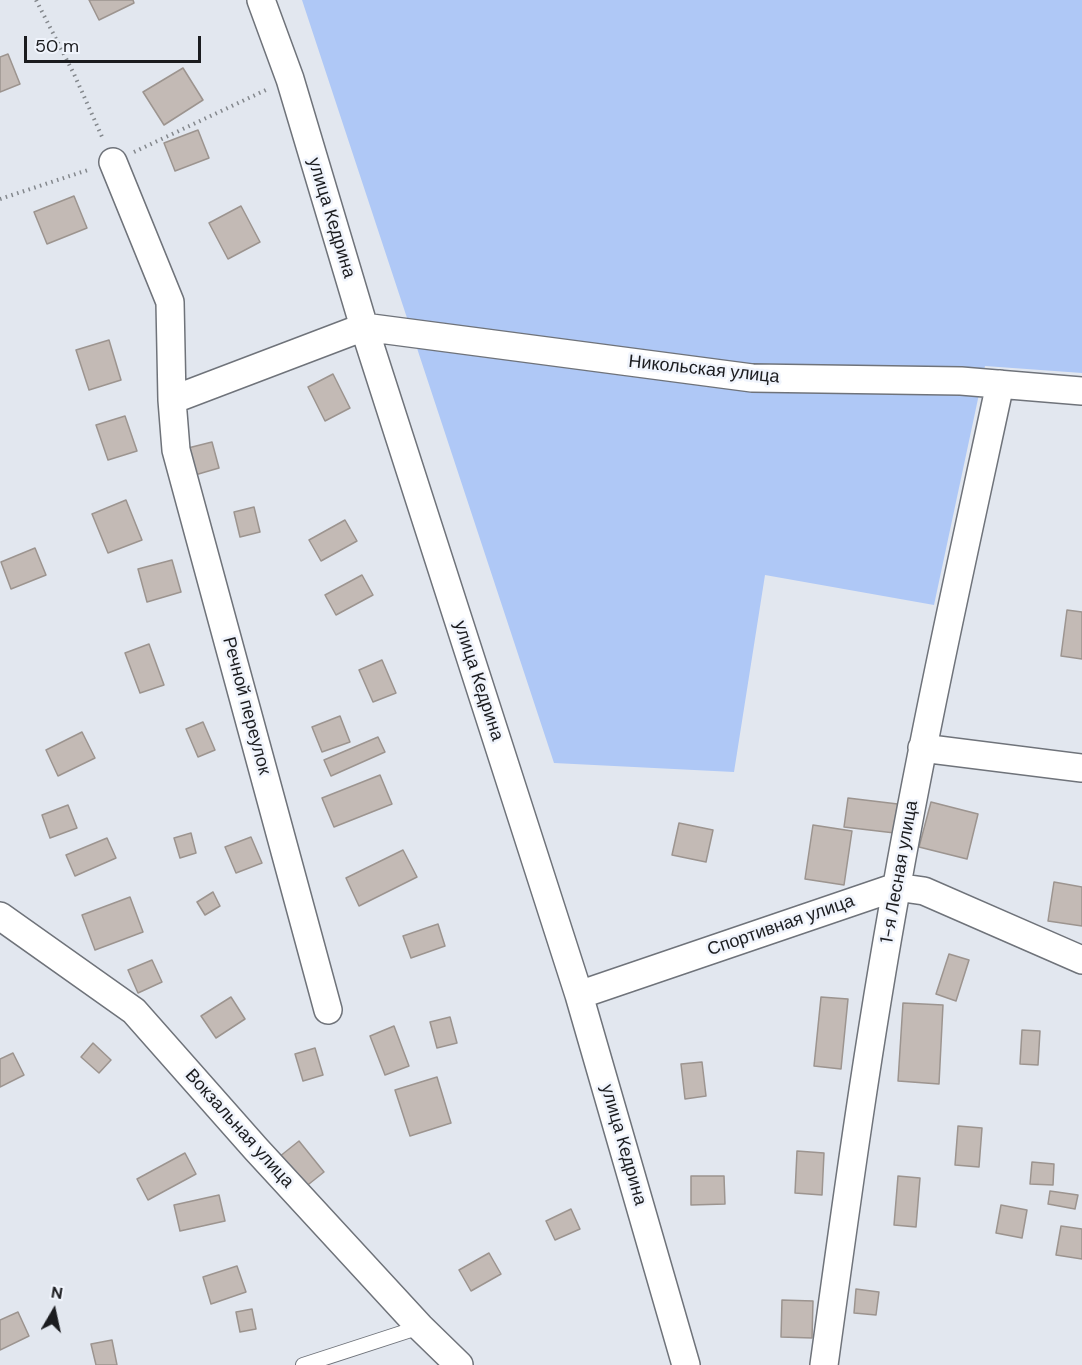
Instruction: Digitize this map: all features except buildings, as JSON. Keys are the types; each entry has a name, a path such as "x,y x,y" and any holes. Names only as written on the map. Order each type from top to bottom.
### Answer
{"street":[{"name":"улица Кедрина","path":"261,0 290,79 364,327 579,995 686,1365"},
{"name":"Речной переулок","path":"113,162 170,302 172,400 176,450 328,1010"},
{"name":"Никольская улица","path":"364,327 752,378 961,381 1082,391"},
{"path":"172,400 364,327"},
{"name":"1-я Лесная улица","path":"824,1365 850,1179 896,887 922,748 1000,384"},
{"path":"922,748 1082,768"},
{"name":"Спортивная улица","path":"579,995 896,887 924,891 1082,960"},
{"name":"Вокзальная улица","path":"0,916 134,1011 256,1149 420,1327 459,1365"}],"lane":[{"path":"303,1365 420,1327"}],"path":[{"path":"36,0 75,74 113,162"},
{"path":"0,198 113,162 290,79"}],"shaded area":[{"path":"302,0 1082,0 1082,373 985,366 934,605 765,575 734,772 554,763"}]}
